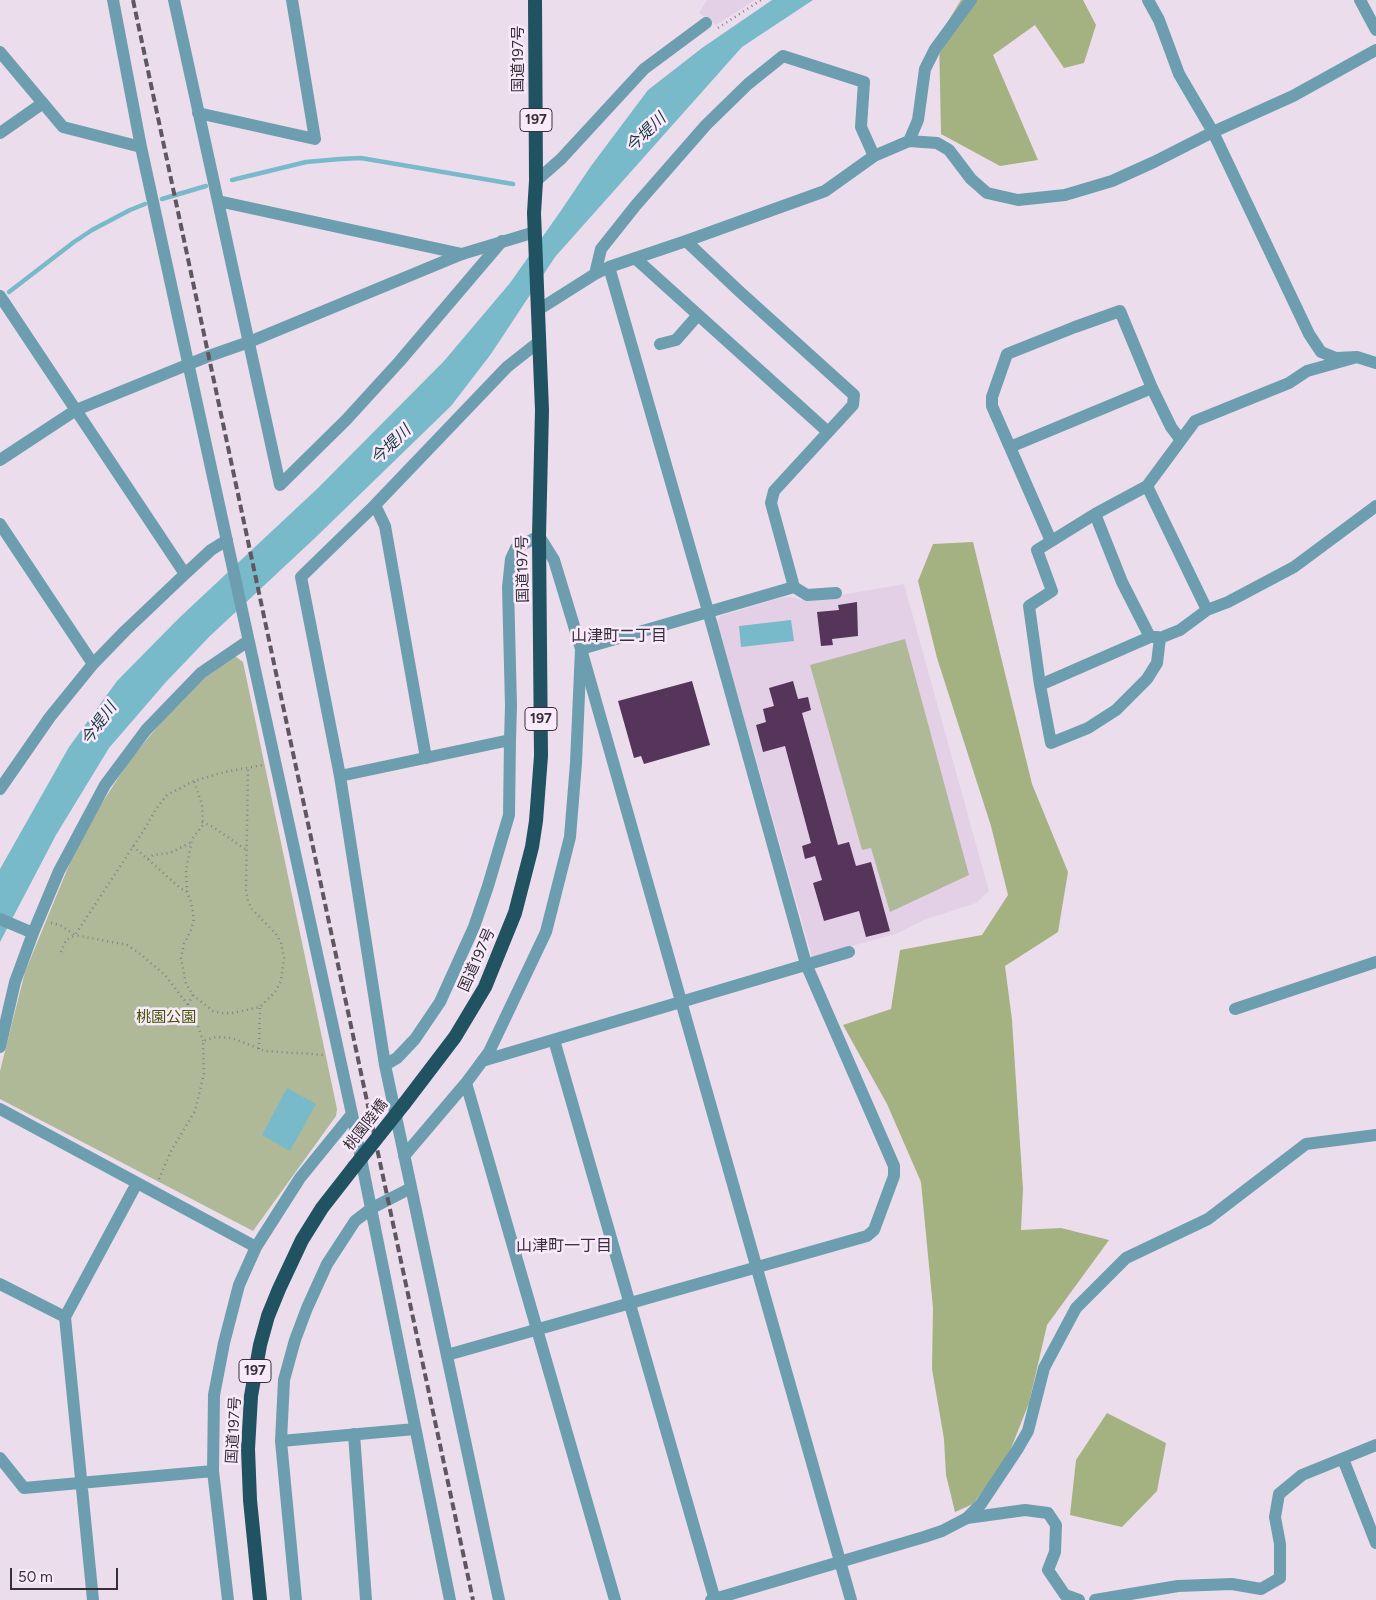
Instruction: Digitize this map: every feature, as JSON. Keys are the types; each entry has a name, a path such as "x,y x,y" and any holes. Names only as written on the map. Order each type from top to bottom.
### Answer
{"highway":[{"name":"国道197号","path":"404,1104 455,1038 485,987 515,913 532,847 539,791 541,756 539,536 542,410 535,236 535,0"},
{"name":"桃園陸橋","path":"354,1167 404,1104"},
{"name":"国道197号","path":"260,1600 250,1500 248,1449 251,1396 258,1353 268,1316 302,1240 322,1208 354,1167"}],"street":[{"path":"113,0 141,147 372,1208 450,1600"},
{"path":"174,0 280,485 346,420 399,362 502,240"},
{"path":"198,114 315,139 292,0"},
{"path":"909,141 918,120 924,69 935,49 971,0"},
{"path":"1148,0 1179,74 1213,132 1309,334 1322,352 1336,358 1357,357 1376,363"},
{"path":"1360,0 1376,30"},
{"path":"536,181 561,159 644,69 711,26"},
{"path":"538,305 610,267 825,191 874,156 909,141 937,143 949,150 971,179 987,193 1018,200 1065,194 1112,181 1154,162 1213,132 1293,96 1376,50"},
{"path":"0,52 63,127 141,147"},
{"path":"595,274 601,249 636,205 713,118 748,84 783,56 864,82 861,127 874,156"},
{"path":"0,133 43,104"},
{"path":"218,201 462,254"},
{"path":"0,460 76,410 462,254 502,240 535,236"},
{"path":"686,241 738,291 854,395 853,405 774,491 771,502 794,587 807,595 836,592"},
{"path":"635,258 828,432"},
{"path":"447,1355 867,1236 874,1230 894,1176 894,1166 806,964 610,267"},
{"path":"0,296 185,574"},
{"path":"1052,541 992,406 992,397 1007,354 1034,342 1120,312 1152,388 1171,427 1180,440"},
{"path":"660,344 676,340 698,315"},
{"path":"499,1600 385,1065 340,776 301,577 375,505 507,367 540,341"},
{"path":"1094,514 1122,582 1155,637 1157,663 1147,679 1116,710 1088,728 1051,743 1040,685 1029,606 1052,591 1037,550 1094,514 1147,486 1195,421 1282,386 1307,371 1357,357"},
{"path":"1010,447 1152,388"},
{"path":"1147,486 1207,610"},
{"path":"375,505 385,526 426,758"},
{"path":"1040,685 1155,637 1180,630 1207,610 1228,602 1294,567 1376,506"},
{"path":"0,524 93,664"},
{"path":"385,1065 397,1058 415,1039 440,1002 474,927 493,871 508,815 511,706 508,587 511,559 516,548 539,536 554,560 581,649 851,1600"},
{"path":"1,784 50,717 93,664 185,574 211,550 226,540"},
{"path":"581,649 794,587"},
{"path":"0,1047 15,982 39,918 59,871 105,785 146,730 201,673 248,641"},
{"path":"404,1156 466,1083 489,1052 546,932 570,837 576,763 581,649"},
{"path":"340,776 510,740"},
{"path":"0,919 33,933"},
{"path":"482,1061 849,952"},
{"path":"1235,1009 1376,962"},
{"path":"554,1040 714,1600 942,1531 967,1518 981,1504 1028,1431 1044,1368 1076,1308 1126,1258 1208,1219 1306,1144 1376,1135"},
{"path":"466,1083 615,1600"},
{"path":"0,1109 256,1247"},
{"path":"228,1600 213,1471 214,1395 224,1343 239,1285 256,1247 300,1178 352,1114"},
{"path":"93,1600 65,1317 137,1184"},
{"path":"296,1600 281,1441 284,1380 295,1340 327,1264 355,1221 372,1208 411,1188"},
{"path":"0,1284 65,1317"},
{"path":"281,1441 415,1429"},
{"path":"354,1434 366,1600"},
{"path":"1095,1600 1178,1586 1232,1584 1261,1589 1280,1578 1280,1544 1275,1517 1279,1494 1302,1475 1376,1445"},
{"path":"0,1458 24,1488 213,1471"},
{"path":"1343,1459 1376,1543"},
{"path":"967,1518 1025,1510 1048,1513 1056,1525 1055,1552 1048,1570 1065,1595 1079,1600"}],"path":[{"path":"711,26 761,0"},
{"path":"60,952 66,940 74,935 167,795 180,786 194,780 274,762"},
{"path":"191,842 186,870 187,892 192,902 194,919 184,944 182,965 186,984 193,996 213,1011 232,1013 260,1007 281,981 284,950 276,934 249,906 246,890 248,768"},
{"path":"148,859 154,855 170,853 191,842 203,826 202,805 194,780"},
{"path":"202,822 213,827 248,851"},
{"path":"133,846 187,892"},
{"path":"39,918 45,922 60,925 74,935 127,945 166,975 188,1005 198,1026 203,1042 204,1073 195,1111 171,1151 153,1192"},
{"path":"188,1005 193,996"},
{"path":"259,1049 260,1007"},
{"path":"203,1042 216,1037 232,1038 265,1051 338,1055"}],"shaded area":[{"path":"707,0 755,0 716,25 699,13"},
{"path":"904,584 989,891 976,903 924,920 896,934 812,957 717,622 720,616 780,598 792,597 806,601"}],"green space":[{"path":"961,0 1083,0 1096,25 1084,63 1064,68 1035,25 993,55 1038,160 1000,166 941,134 939,36"},
{"path":"973,542 1032,784 1068,872 1058,932 1005,966 1012,1020 1023,1189 1021,1230 1061,1228 1109,1240 1047,1325 1029,1403 1006,1461 973,1504 955,1512 946,1475 944,1439 932,1369 933,1308 921,1182 887,1104 843,1025 891,1009 900,950 982,935 1008,895 991,826 937,658 918,581 933,544"},
{"path":"905,639 969,875 890,912 871,848 862,850 810,665"},
{"name":"桃園公園","path":"235,656 243,662 337,1109 336,1116 253,1231 0,1099 0,1071 25,972 81,836 129,761 189,689"},
{"path":"1107,1413 1166,1443 1157,1491 1122,1527 1070,1515 1076,1460"}],"water":[{"name":"今堤川","path":"772,0 813,0 742,47 555,257 491,354 451,406 316,537 210,636 166,682 109,748 56,835 0,942 0,869 69,747 117,681 179,618 318,488 444,361 510,283 591,166 648,90 702,48"},
{"path":"791,620 794,641 741,647 739,626"},
{"path":"287,1088 316,1104 290,1151 262,1135"}],"building":[{"path":"857,602 858,636 832,639 833,645 821,646 817,612 839,610 838,605"},
{"path":"692,681 710,745 644,764 641,756 634,758 618,701"},
{"path":"793,681 798,699 808,697 811,710 802,713 838,845 849,842 856,866 871,862 890,931 866,937 859,911 824,921 813,883 822,880 815,856 805,859 802,846 811,843 785,746 763,752 756,725 766,722 763,709 774,706 769,688"}],"waterway":[{"path":"232,180 306,162 361,158 513,184"},
{"path":"162,199 206,186"},
{"path":"9,292 92,230 145,204"}],"railway":[{"path":"133,0 473,1600"}],"district":[{"name":"山津町二丁目","path":"619,636"},
{"name":"山津町一丁目","path":"564,1246"}]}
